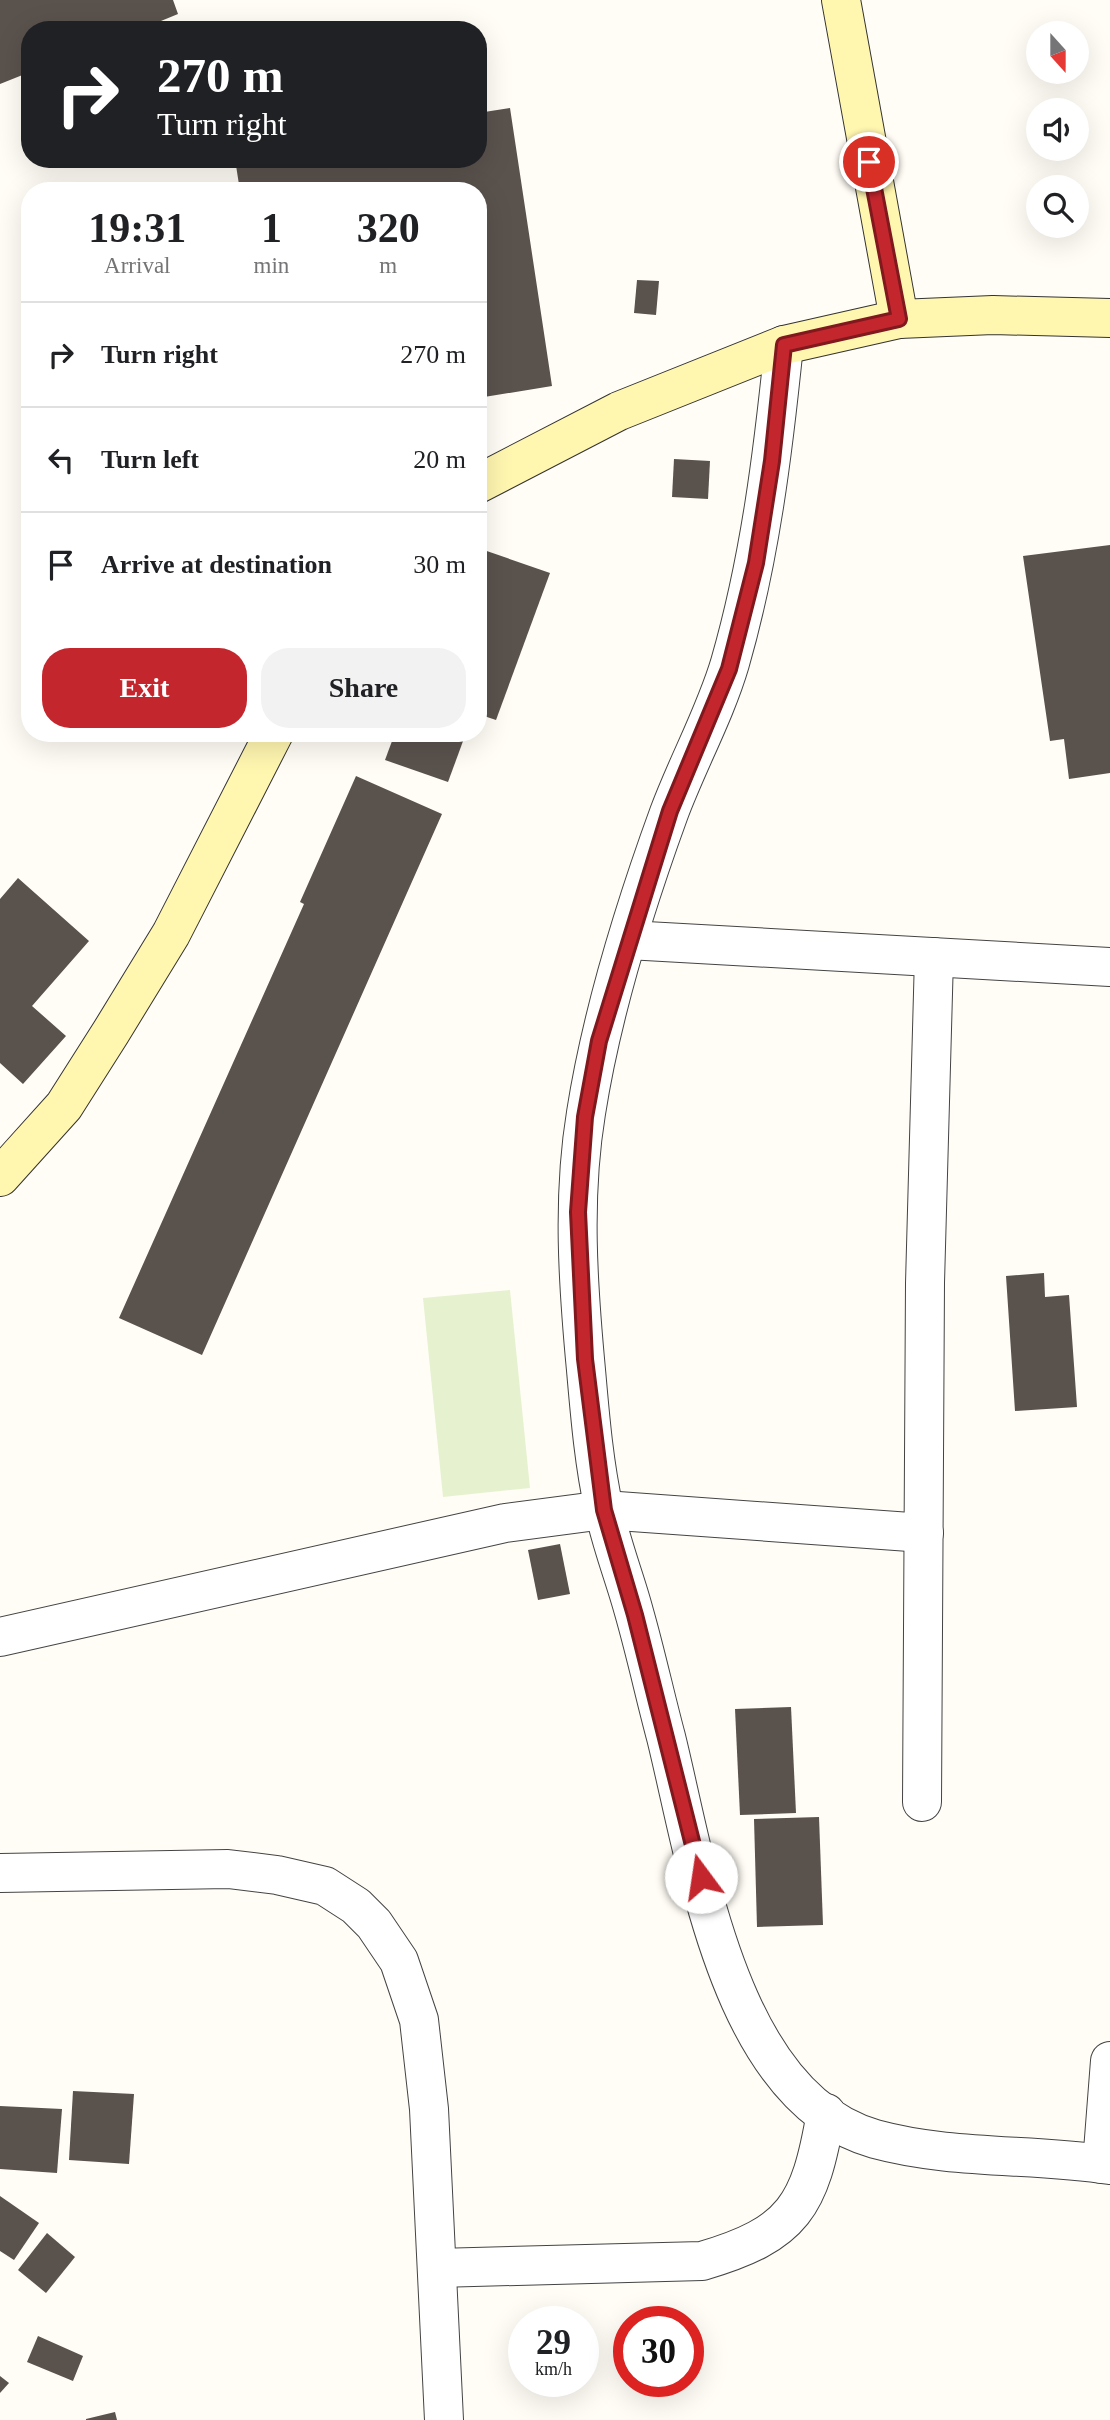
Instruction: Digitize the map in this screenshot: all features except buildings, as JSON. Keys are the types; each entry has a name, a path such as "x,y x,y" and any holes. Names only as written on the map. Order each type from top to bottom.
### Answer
{"street":[{"path":"841,0 899,319"},
{"path":"487,479 619,411 784,345 899,319 993,315 1110,318"},
{"path":"784,345 772,461 758,550 732,656 670,811 628,940 599,1041 585,1117 578,1212 581,1321 589,1409 604,1510 635,1615 707,1904 736,1997 761,2043 796,2089 825,2113 867,2136 917,2149 1106,2164 1110,2061"},
{"path":"0,1177 64,1106 131,999 171,934 269,742"},
{"path":"628,940 1110,967"},
{"path":"922,1801 925,1283 934,957"},
{"path":"0,1637 505,1523 604,1510 925,1533"},
{"path":"0,1873 228,1869 277,1875 325,1886 356,1906 374,1924 399,1961 419,2020 429,2109 444,2420"},
{"path":"437,2268 702,2261 743,2249 771,2234 790,2217 817,2161 825,2113"}],"green space":[{"path":"510,1290 530,1488 443,1497 423,1298"}],"route":[{"path":"701,1877 635,1615 604,1510 589,1409 580,1309 578,1212 585,1117 599,1041 628,940 670,811 729,669 756,563 772,461 784,345 899,319 869,162"}]}
